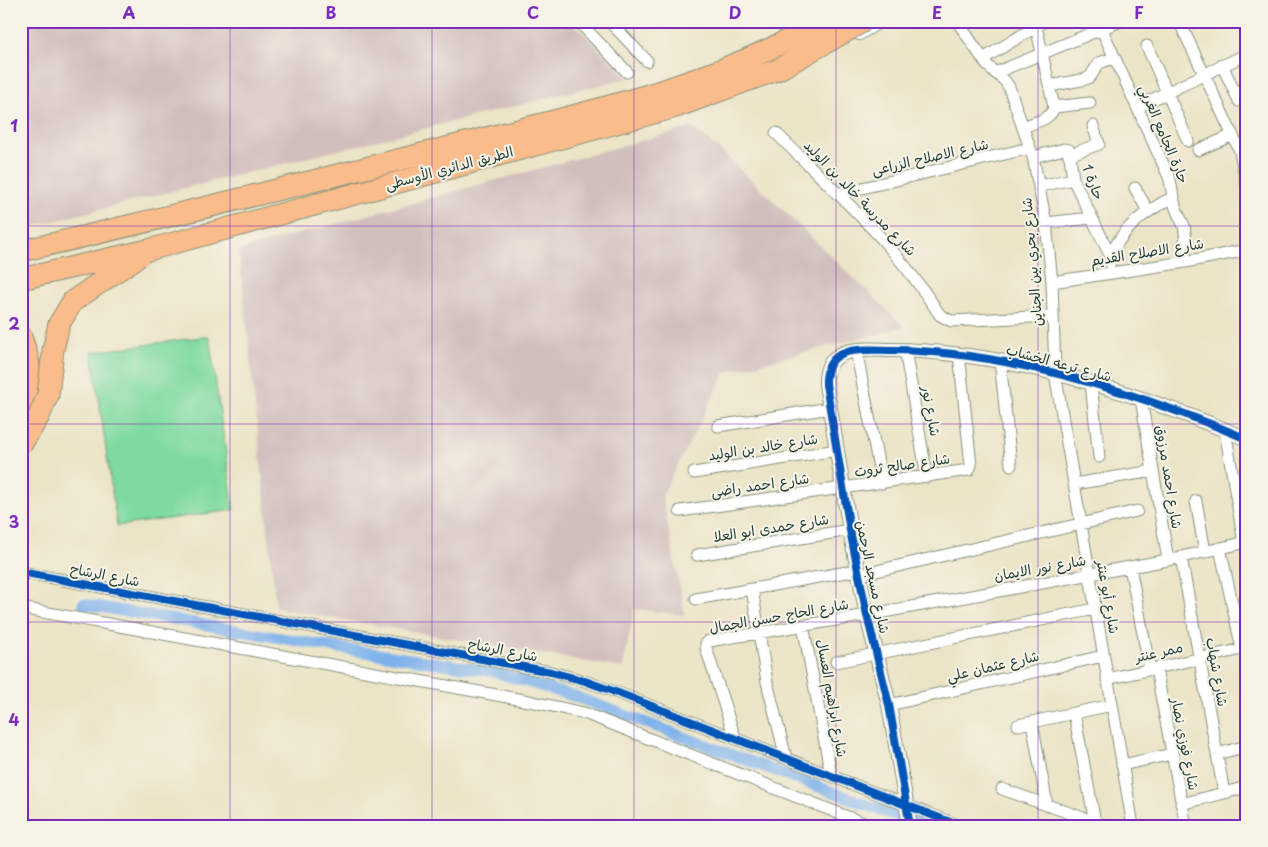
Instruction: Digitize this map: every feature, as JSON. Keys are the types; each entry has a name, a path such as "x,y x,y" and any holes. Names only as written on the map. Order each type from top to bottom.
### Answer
{"highway":[{"name":"الطريق الدائري الأوسطى","path":"21,251 206,208 573,116 675,86 731,67 823,21"},
{"name":"الطريق الدائري الأوسطى","path":"21,279 148,250 676,106 778,69 864,21"},
{"path":"21,445 39,416 48,395 53,350 60,324 73,301 148,250"},
{"path":"21,337 29,356 30,378 25,399 21,406"}],"street":[{"path":"578,21 627,72"},
{"path":"609,21 647,61"},
{"path":"21,247 329,173 666,81 728,59 804,21"},
{"path":"21,288 136,264 679,114 740,92 810,61 829,52 879,21"},
{"name":"شارع بحري بين الجناين","path":"957,21 983,59 1005,81 1032,153 1046,223 1052,282 1055,373"},
{"path":"995,73 1100,25 1120,21"},
{"path":"1242,21 1247,26"},
{"path":"983,59 1041,24 1042,53 1054,107 1048,117 1023,127"},
{"name":"حارة الجامع الغربي","path":"1100,25 1169,177 1178,215 1186,236 1185,262"},
{"path":"1180,25 1233,135 1244,149 1247,186"},
{"path":"790,29 810,61"},
{"path":"1147,46 1188,141"},
{"path":"1137,107 1247,54"},
{"path":"1050,86 1086,79 1097,64 1114,58"},
{"path":"1222,65 1239,101"},
{"path":"1054,107 1090,103"},
{"path":"1069,156 1099,145 1100,143 1093,126"},
{"name":"شارع مدرسة خالد بن الوليد","path":"776,133 890,248 940,315 945,319 952,321 1053,316"},
{"path":"1198,150 1233,135"},
{"name":"حارة 1","path":"1032,153 1069,150 1073,180 1111,258"},
{"path":"411,151 421,185"},
{"name":"شارع الاصلاح الزراعى","path":"837,194 1032,153"},
{"path":"1040,186 1073,180"},
{"path":"1135,188 1148,211"},
{"path":"1108,274 1111,258 1126,232 1148,211 1174,197"},
{"path":"1046,223 1091,218"},
{"name":"شارع الاصلاح القديم","path":"1052,282 1185,262 1247,250"},
{"path":"856,350 882,483"},
{"name":"شارع ترعه الخشاب","path":"856,350 905,350 959,354 1000,360 1055,373 1141,399 1247,439"},
{"name":"شارع مسجد الرحمن","path":"856,350 840,354 828,367 826,384 858,573 889,704 910,826"},
{"name":"شارع نور","path":"905,350 927,476"},
{"name":"شارع صالح ثروت","path":"843,488 967,471 971,467 959,354"},
{"path":"1000,360 1011,465"},
{"name":"شارع أبو عنتر","path":"1055,373 1133,826"},
{"path":"1091,384 1099,457"},
{"name":"شارع احمد مرزوق","path":"1141,399 1168,560"},
{"path":"718,426 830,408"},
{"path":"1225,430 1246,543"},
{"name":"شارع خالد بن الوليد","path":"694,473 837,450"},
{"path":"1074,484 1153,471"},
{"name":"شارع احمد راضى","path":"680,511 843,488"},
{"path":"1196,501 1205,552"},
{"path":"696,599 858,573 1137,511"},
{"name":"شارع حمدى ابو العلا","path":"697,554 850,530"},
{"name":"شارع نور الايمان","path":"867,615 1168,560 1246,543"},
{"path":"1220,548 1244,649"},
{"name":"شارع شهاب","path":"1181,557 1224,793"},
{"name":"شارع فوزي نصار","path":"1130,567 1172,754 1186,826"},
{"name":"شارع الرشاح","path":"21,572 551,672 602,687 960,826"},
{"path":"752,589 768,682 786,758"},
{"path":"21,608 529,701 584,714 871,826"},
{"path":"836,662 1095,609"},
{"name":"شارع الحاج حسن الجمال","path":"735,738 706,646 707,642 867,615"},
{"name":"شارع ابراهيم العسال","path":"804,625 831,776"},
{"name":"ممر عنتر","path":"1107,679 1244,649"},
{"name":"شارع عثمان علي","path":"889,704 1104,656"},
{"path":"1018,725 1112,705"},
{"path":"1074,713 1095,822"},
{"path":"1032,722 1047,805"},
{"path":"1217,754 1247,746"},
{"path":"1122,765 1172,754"},
{"path":"1181,804 1247,787"},
{"path":"1002,789 1106,826"}],"shaded area":[{"path":"21,21 571,21 628,78 21,229"},
{"path":"692,127 720,150 905,327 726,372 662,495 685,615 634,609 623,668 276,608 239,250"}],"green space":[{"path":"209,336 234,510 117,526 92,352"}],"waterway":[{"path":"83,604 333,647 495,672 579,698 924,826"}],"cycle path":[{"path":"910,826 889,705 867,615 850,530 826,384 827,371 832,361 839,355 848,352 892,350 937,352 1028,366 1118,391 1247,439"},
{"path":"21,572 551,672 585,681 960,826"}]}
